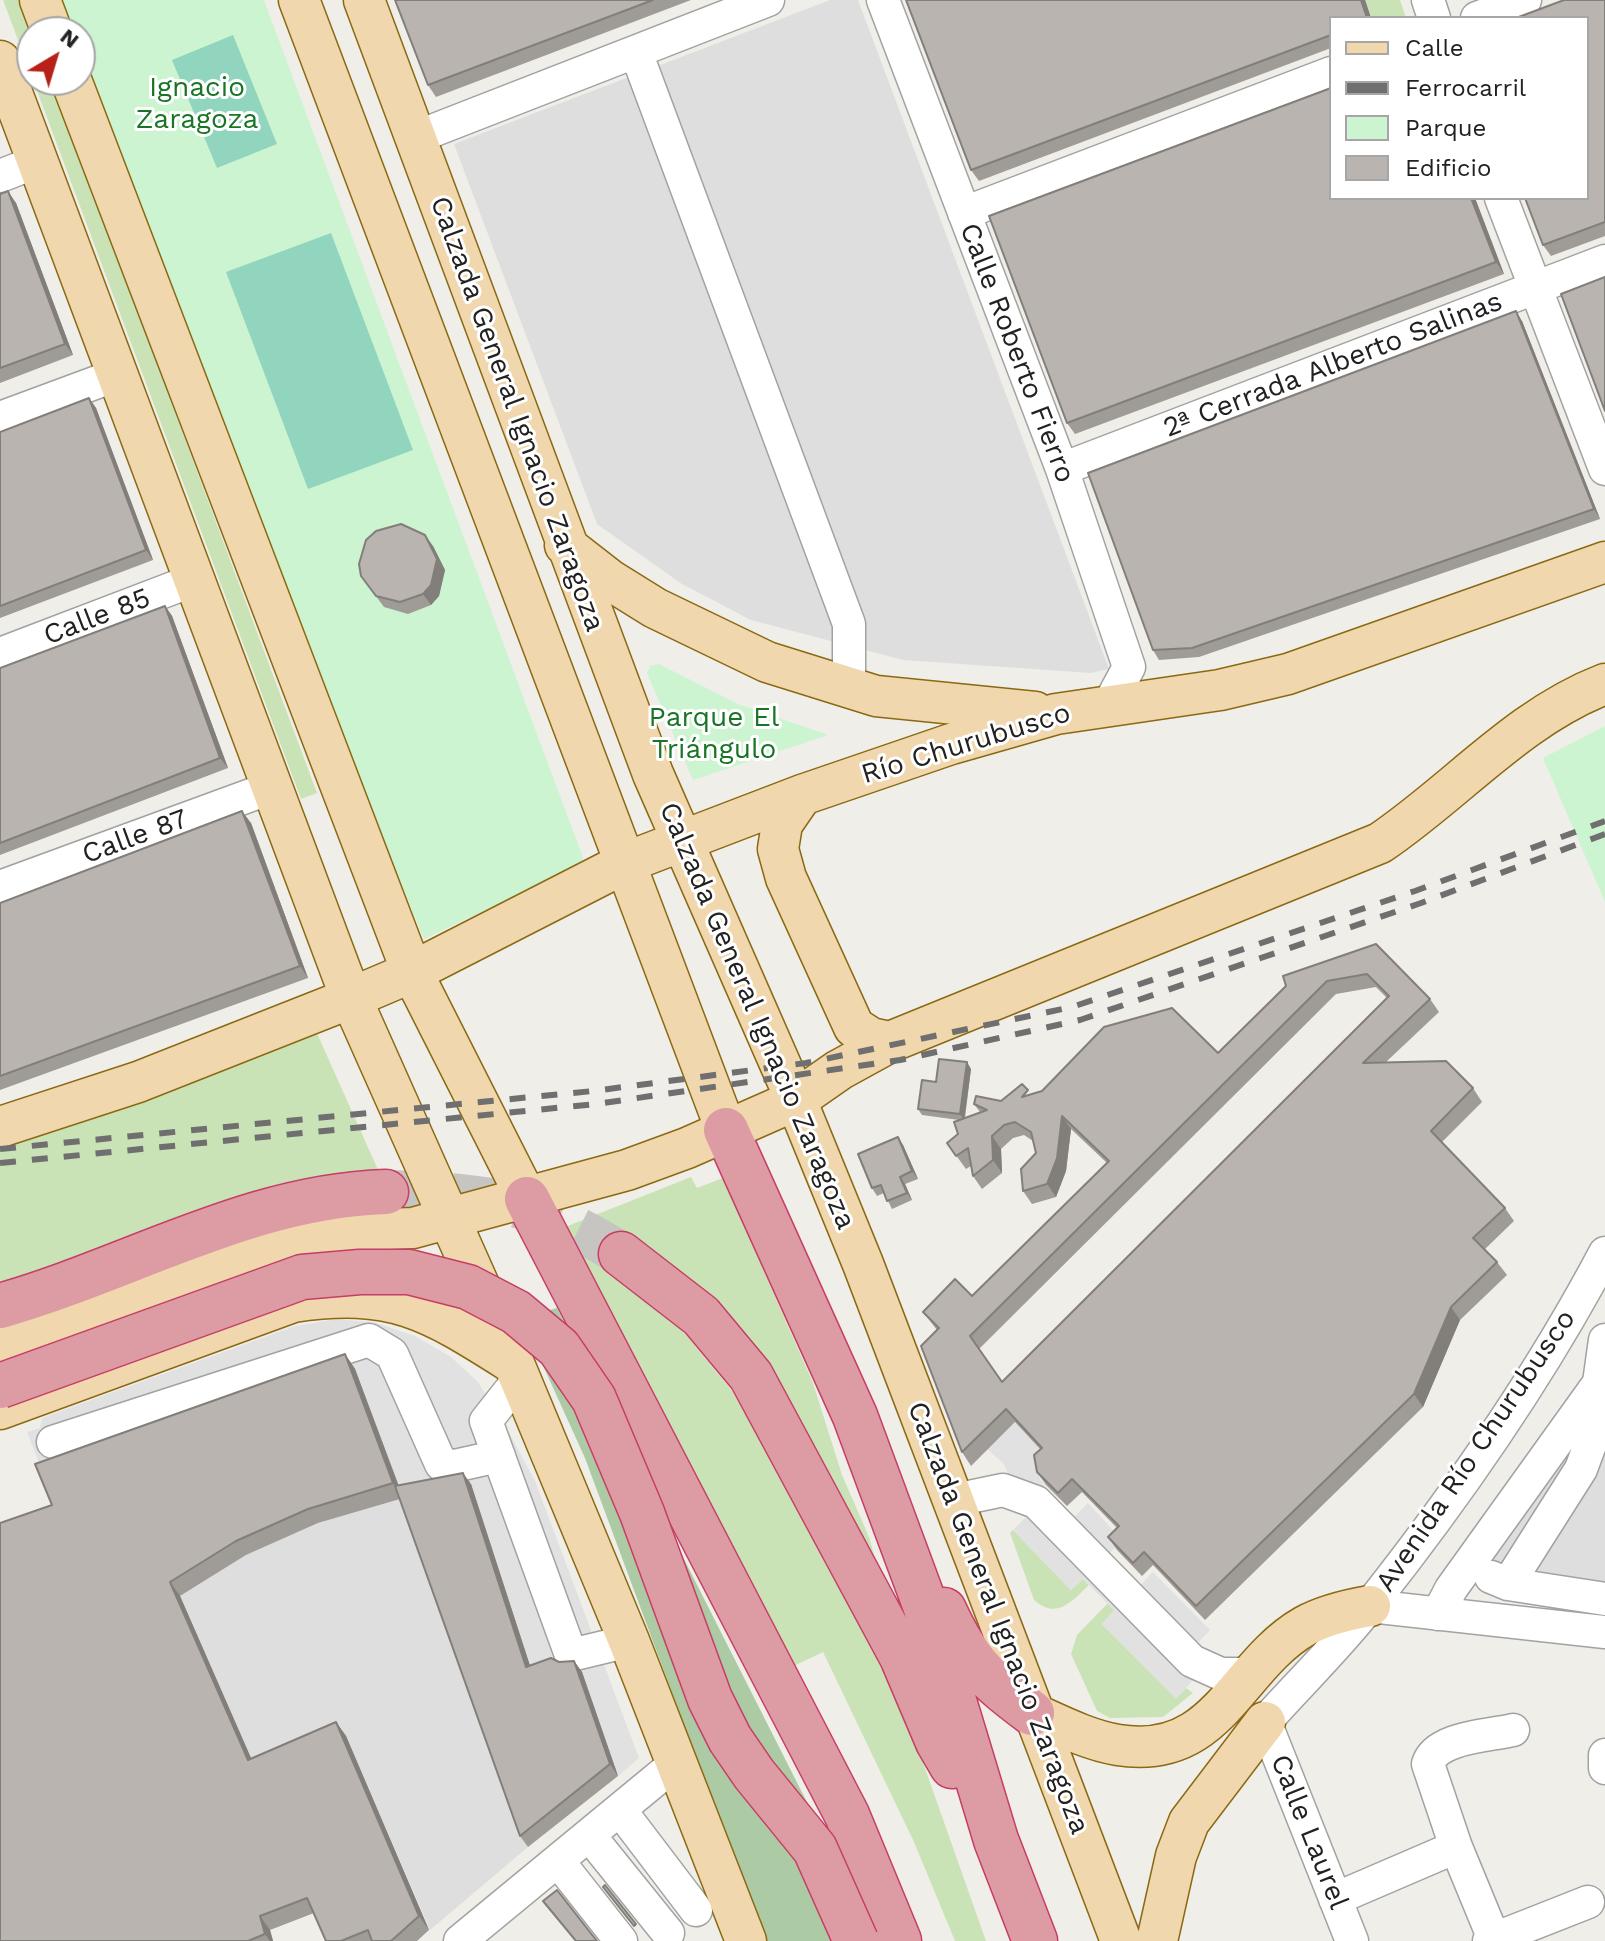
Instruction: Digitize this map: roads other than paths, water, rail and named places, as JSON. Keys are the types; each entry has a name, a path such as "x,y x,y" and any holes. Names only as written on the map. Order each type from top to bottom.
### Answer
{"highway":[{"name":"Calzada General Ignacio Zaragoza","path":"726,1130 855,1416 925,1605 996,1840 1035,1941"},
{"path":"0,1306 266,1210 321,1196 386,1192"},
{"path":"527,1199 847,1815 899,1941"},
{"path":"621,1254 701,1316 751,1376 902,1657 938,1742 996,1840"},
{"path":"0,1386 302,1277 409,1272 468,1287 516,1312 559,1348 594,1399 642,1513 710,1699 730,1739 754,1774 815,1849 856,1941"},
{"path":"855,1416 955,1634 985,1677 1032,1713"}],"main road":[{"name":"Calzada General Ignacio Zaragoza","path":"299,0 726,1130"},
{"name":"Calzada General Ignacio Zaragoza","path":"364,0 565,546 680,840 796,1100 955,1500 1032,1713 1121,1941"},
{"path":"0,61 18,169 119,374 270,788 351,998 517,1371 629,1641 676,1763 710,1898 746,1941"},
{"path":"77,96 412,972 527,1199"},
{"path":"465,437 500,483 565,546 610,580 707,635 767,662 876,696 1056,714"},
{"name":"Río Churubusco","path":"0,1127 138,1082 351,998 412,972 627,862 802,795 951,744 1056,714 1220,690 1288,674 1605,562"},
{"path":"0,1342 288,1241 339,1231 413,1228 627,1170 726,1130 796,1100 839,1070 890,1042 1380,843 1427,811 1525,725 1605,684"},
{"path":"802,795 782,824 778,849 786,878 854,1027 871,1038 890,1042"},
{"path":"337,1296 398,1265 447,1218"},
{"path":"0,1409 84,1381 293,1302 337,1296 371,1296 404,1304 446,1324 517,1371"},
{"path":"1032,1713 1116,1745 1164,1745 1187,1737 1213,1719 1303,1627 1329,1615 1370,1606"},
{"path":"1157,1941 1172,1871 1189,1822 1265,1722"}],"street":[{"path":"414,138 768,0"},
{"name":"Calle Roberto Fierro","path":"883,0 1062,469 1129,667 1108,706"},
{"path":"1482,16 1525,0"},
{"path":"636,52 849,624 849,688"},
{"path":"964,213 1329,74"},
{"path":"1502,200 1605,469"},
{"name":"2ª Cerrada Alberto Salinas","path":"1062,469 1605,261"},
{"path":"0,418 119,374"},
{"name":"Calle 85","path":"0,654 194,580"},
{"name":"Calle 87","path":"0,887 270,788"},
{"name":"Avenida Río Churubusco","path":"1265,1722 1370,1606 1439,1514 1550,1349 1605,1254"},
{"path":"53,1442 243,1378 369,1340 379,1343 392,1354 441,1464 454,1466 499,1456"},
{"path":"1508,1584 1581,1469 1594,1434 1605,1340"},
{"path":"517,1371 486,1421 571,1655 629,1641"},
{"path":"84,1381 108,1426"},
{"path":"1438,1614 1451,1589 1599,1383"},
{"path":"955,1500 1003,1490 1036,1502 1192,1661 1221,1674 1255,1674"},
{"path":"1468,1567 1508,1584 1605,1599"},
{"path":"1370,1606 1605,1632"},
{"name":"Calle Laurel","path":"1265,1722 1352,1941"},
{"path":"1513,1730 1442,1747 1430,1757 1429,1772 1492,1940 1588,1902"},
{"path":"1605,1755 1605,1768"},
{"path":"460,1941 676,1763"},
{"path":"589,1835 663,1937 710,1898 620,1810"},
{"path":"1335,1899 1456,1847"},
{"path":"558,1861 621,1941"}],"tunnel":[{"path":"386,1192 452,1195 509,1204 563,1222 621,1254"}],"railway":[{"path":"0,1149 593,1091 806,1063 1072,1007 1415,891 1605,821"},
{"path":"0,1163 596,1104 900,1060 1080,1020 1421,903 1605,834"}],"park label":[{"name":"Ignacio Zaragoza","path":"197,104"},
{"name":"Parque El Triángulo","path":"714,734"}]}
